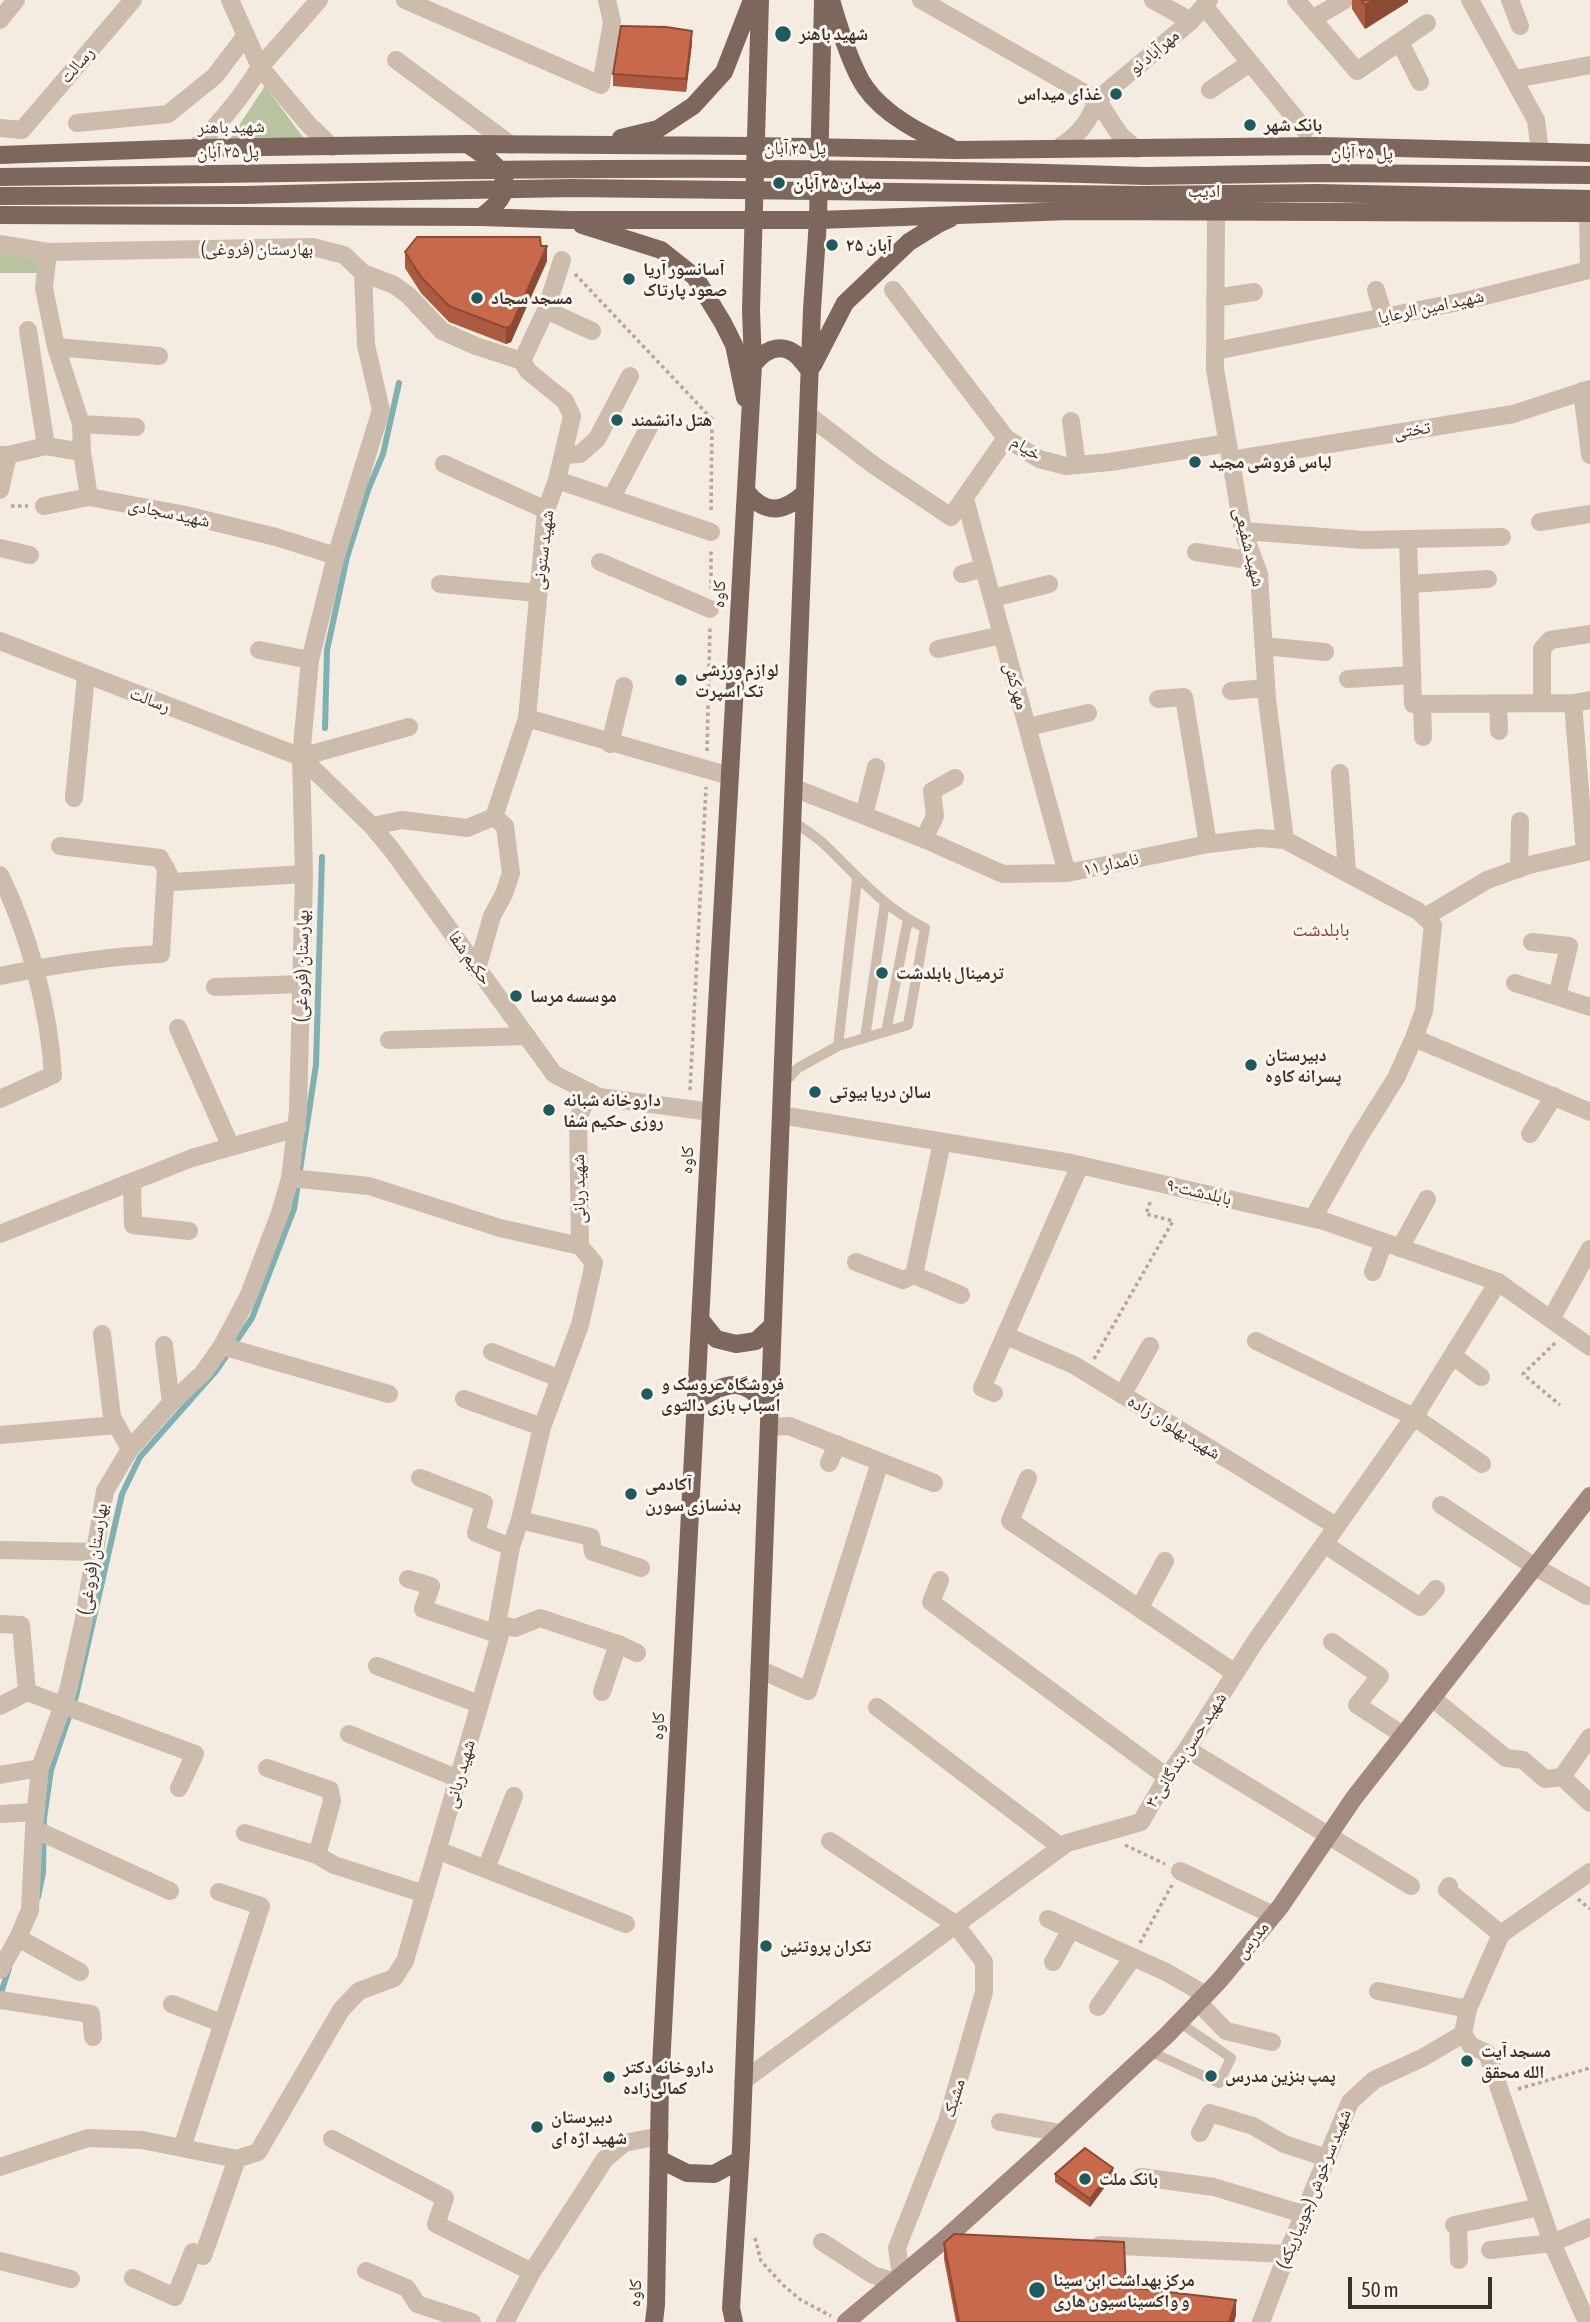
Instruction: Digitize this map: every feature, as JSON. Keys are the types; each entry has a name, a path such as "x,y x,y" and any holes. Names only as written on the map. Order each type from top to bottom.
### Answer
{"main road":[{"path":"594,145 658,129 693,106 724,72 752,0"},
{"name":"کاوه","path":"654,2322 660,2086 753,365 751,310 760,0"},
{"path":"734,2322 731,2308 740,2160 808,415 818,220 823,0"},
{"path":"831,0 865,88 897,119 957,150"},
{"path":"467,144 496,164 505,183 498,203 481,217"},
{"name":"شهید باهنر","path":"0,155 195,148 467,144 819,148"},
{"path":"819,148 957,150 1320,146 1590,153"},
{"path":"1058,148 1034,177 1041,196 1050,204 1070,211"},
{"name":"پل ۲۵ آبان","path":"0,177 573,168 959,170 1145,176 1322,173 1590,175"},
{"name":"ادیب","path":"0,196 245,195 559,188 1144,195 1317,193 1589,208"},
{"name":"ادیب","path":"753,219 818,220 1070,211 1589,208"},
{"path":"0,215 753,219"},
{"path":"810,371 845,303 909,242 938,224 958,216"},
{"path":"569,220 661,250 695,277 734,345 750,422"},
{"path":"753,365 762,354 775,348 794,352 810,371"},
{"path":"746,492 762,507 774,509 787,507 805,493"},
{"path":"700,1319 716,1339 736,1344 756,1341 772,1326"},
{"path":"696,1401 716,1388 729,1385 746,1387 758,1393 769,1409"},
{"name":"مدرس","path":"839,2319 897,2278 946,2238 1149,2051 1202,1998 1273,1916 1354,1798 1590,1496"},
{"path":"659,2158 687,2173 715,2174 740,2160"}],"street":[{"path":"0,20 16,0"},
{"name":"رسالت","path":"0,128 22,130 133,0"},
{"path":"230,0 260,67 309,124 332,146"},
{"path":"77,123 169,114 215,76 246,35 241,0"},
{"path":"195,148 218,125 249,86 260,67 319,0"},
{"path":"405,0 601,85 612,22 607,0"},
{"path":"922,0 1097,100 1120,135 1136,149"},
{"path":"1153,0 1191,21"},
{"path":"1296,0 1357,71 1426,23"},
{"path":"1312,19 1345,0"},
{"path":"1472,0 1536,120 1540,152"},
{"path":"1510,0 1520,26"},
{"path":"1206,3 1250,63 1306,130"},
{"name":"مهرآباد نو","path":"1097,100 1191,21 1206,3"},
{"path":"1400,42 1420,82"},
{"path":"396,60 510,145"},
{"path":"1210,90 1250,63"},
{"path":"1515,79 1590,65"},
{"path":"1058,148 1071,140 1090,119 1097,100"},
{"name":"شهید امین الرعایا","path":"1215,351 1468,300 1589,270 1589,208"},
{"name":"شهید شفیعی","path":"1216,212 1215,369 1243,531 1259,574 1266,688 1285,840"},
{"name":"بهارستان (فروغی)","path":"0,244 48,252 313,247 344,255 363,273 366,345 381,410 336,556 310,660 301,757 303,984 296,1179 280,1213 230,1348 171,1403 130,1449 105,1491 96,1552 68,1691 69,1709 40,1768 39,1827 30,1910 23,1941 0,1970"},
{"path":"48,252 44,288 57,346 81,424 89,496"},
{"path":"522,361 546,310 562,260"},
{"name":"شهید ستونی","path":"363,273 401,290 442,331 476,346 522,361 528,371 565,401 572,416 557,480 546,510 527,719 494,817"},
{"name":"خیام","path":"892,290 1006,438 1039,459 1066,466 1229,451"},
{"path":"1376,290 1384,317"},
{"path":"1215,298 1254,292"},
{"path":"546,310 592,331"},
{"path":"28,330 46,446"},
{"path":"57,346 159,356"},
{"path":"563,455 580,454 597,439 630,376"},
{"path":"1586,390 1590,455"},
{"name":"تختی","path":"1229,451 1513,414 1586,390"},
{"path":"808,415 874,466 951,517 1006,438"},
{"path":"1071,421 1077,465"},
{"path":"81,424 136,427"},
{"path":"612,497 649,427"},
{"path":"0,490 4,455 46,446 82,452"},
{"path":"444,464 546,510"},
{"path":"557,480 711,532"},
{"name":"شهید سجادی","path":"44,506 89,496 181,514 276,537 336,556"},
{"name":"مهرکش","path":"965,499 1068,873"},
{"path":"1540,522 1590,514"},
{"path":"1243,531 1364,540 1502,537"},
{"path":"1408,539 1412,675 1423,737"},
{"path":"0,548 30,555"},
{"path":"1196,552 1254,561"},
{"path":"600,562 710,609"},
{"path":"962,574 984,568"},
{"path":"1410,584 1488,579"},
{"path":"440,584 538,593"},
{"path":"993,598 1049,584"},
{"path":"1542,703 1542,649 1550,640 1590,634"},
{"path":"938,649 1002,635"},
{"name":"رسالت","path":"0,641 301,757"},
{"path":"1264,646 1325,652"},
{"path":"259,650 310,660"},
{"path":"1348,679 1412,675"},
{"path":"74,798 86,676"},
{"path":"610,744 624,686"},
{"path":"1231,691 1266,688"},
{"path":"1158,699 1184,697 1209,844"},
{"path":"1313,1218 1396,1078 1414,1038 1423,1011 1433,925 1424,918 1487,880 1588,852 1582,702 1418,705"},
{"path":"1498,704 1499,731"},
{"path":"1028,727 1088,713"},
{"path":"527,719 730,776"},
{"path":"301,757 409,727"},
{"name":"حکیم شفا","path":"301,757 392,849 554,1074 599,1097 711,1112"},
{"path":"864,815 876,767"},
{"path":"1340,773 1347,873"},
{"path":"924,839 935,816 932,791 955,778"},
{"name":"۱۱ نامدار","path":"794,788 924,839 1003,874 1068,873 1209,844 1259,838 1285,840 1418,911 1424,918"},
{"path":"372,826 402,820 467,828 494,817 505,826 511,873 492,916 477,969"},
{"path":"1519,869 1520,821"},
{"path":"60,846 160,858 173,882 304,874"},
{"path":"0,976 137,955 161,954 166,868"},
{"path":"0,875 36,969 52,1055 53,1075 0,1099"},
{"path":"1532,942 1569,946 1557,996"},
{"path":"1516,983 1590,1007"},
{"path":"215,987 303,984"},
{"path":"178,1028 231,1147"},
{"path":"389,1040 527,1036"},
{"path":"1414,1038 1590,1112"},
{"name":"شهید ربانی","path":"237,2159 258,2152 341,2010 359,1992 394,1979 405,1961 480,1704 499,1629 511,1547 542,1427 558,1378 580,1325 594,1264 580,1246 578,1118 590,1092"},
{"path":"1530,1134 1554,1096"},
{"name":"۹-بابلدشت","path":"781,1115 1080,1165 1313,1218 1497,1282 1590,1347"},
{"path":"0,1234 192,1158 298,1128"},
{"path":"914,1275 942,1142"},
{"path":"994,1393 982,1388 1080,1165"},
{"path":"296,1179 369,1186 500,1228 580,1246"},
{"path":"132,1182 133,1225 188,1231"},
{"path":"1373,1272 1427,1199"},
{"path":"1551,1319 1590,1249"},
{"path":"856,1262 903,1280 914,1275 961,1295"},
{"name":"۳-شهید حسن بندگانی","path":"743,2081 1067,1843 1140,1822 1235,1673 1413,1417 1497,1282"},
{"path":"102,1334 112,1417 130,1449"},
{"name":"شهید پهلوان زاده","path":"1006,1336 1086,1373 1336,1526"},
{"path":"1256,1341 1413,1417 1482,1464"},
{"path":"164,1345 171,1403"},
{"path":"1122,1395 1150,1346"},
{"path":"230,1348 389,1394"},
{"path":"492,1352 558,1378"},
{"path":"1453,1356 1482,1377"},
{"path":"464,1399 542,1427"},
{"path":"0,1435 117,1425"},
{"path":"769,1427 789,1426 934,1483"},
{"path":"830,1462 836,1444"},
{"path":"759,1669 808,1691 880,1462"},
{"path":"420,1478 484,1503 476,1533 511,1547"},
{"path":"1028,1478 1010,1521 1235,1673"},
{"path":"1441,1505 1535,1567 1587,1596"},
{"path":"520,1520 591,1537 593,1552 641,1568"},
{"path":"1324,1545 1420,1607 1436,1589"},
{"path":"0,1550 96,1552"},
{"path":"1140,1607 1165,1561"},
{"path":"408,1579 431,1586 423,1609 499,1629 515,1628 540,1618 637,1653"},
{"path":"940,1580 930,1602 1167,1777"},
{"path":"0,1624 21,1625 27,1692"},
{"path":"1332,1642 1380,1676 1357,1705 1403,1735"},
{"path":"602,1692 618,1644"},
{"path":"377,1666 480,1704"},
{"path":"0,1706 27,1692 195,1754 179,1788"},
{"path":"1432,1698 1506,1758 1523,1760 1545,1779 1562,1777 1590,1737"},
{"path":"877,1707 1061,1847"},
{"path":"349,1734 459,1779"},
{"path":"1187,1749 1411,1886"},
{"path":"0,1774 40,1768"},
{"path":"267,1768 330,1790 332,1801 317,1855"},
{"path":"1562,1777 1590,1803"},
{"path":"486,1869 514,1796"},
{"path":"0,1814 39,1827 170,1891"},
{"path":"245,1833 317,1855 334,1865 425,1894"},
{"path":"830,1841 956,1924"},
{"path":"437,1850 626,1924"},
{"path":"1180,1871 1273,1916"},
{"path":"1587,2322 1552,2243 1488,2053 1471,2046 1463,2034 1468,2009 1501,1934 1590,1872"},
{"path":"1449,1886 1447,1890 1501,1934"},
{"path":"182,2148 261,1906 219,1892"},
{"path":"1048,1919 1166,1972 1202,1998 1226,2031 1272,2042"},
{"name":"مشبک","path":"897,2278 897,2248 947,2122 984,1992 984,1962 956,1924"},
{"path":"1053,1962 1071,1929"},
{"path":"23,1941 80,1972"},
{"path":"1099,2007 1133,1957"},
{"path":"1378,1992 1468,2009"},
{"path":"3,2001 91,2014 93,2037"},
{"path":"172,2004 221,2022"},
{"name":"شهید سرخوش (جویباریکه)","path":"1261,2322 1350,2102 1374,2080 1422,2058 1463,2034"},
{"path":"1200,2133 1210,2113 1253,2126 1284,2144 1327,2158"},
{"path":"1000,2122 1061,2133"},
{"path":"505,2322 531,2272 605,2159 624,2143 660,2136"},
{"path":"0,2167 88,2138 142,2140 237,2159 203,2256 193,2252 175,2297 133,2278"},
{"path":"332,2139 445,2198 436,2224 531,2272"},
{"path":"1141,2176 1214,2187 1303,2214"},
{"path":"1459,2260 1456,2225 1540,2207"},
{"path":"1490,2249 1552,2243 1590,2227"},
{"path":"946,2238 972,2239"},
{"path":"822,2242 873,2275 897,2278"},
{"path":"1085,2244 1287,2254"},
{"path":"0,2261 71,2280"},
{"path":"366,2271 407,2288 417,2304 472,2322"}],"lane":[{"path":"782,1085 798,1068 838,1046 908,1025 925,928 884,902 821,842 792,821"},
{"path":"838,1046 857,879"},
{"path":"865,1038 884,902"},
{"path":"886,1032 908,919"},
{"path":"1149,2051 1219,2083 1231,2058 1179,2022"}],"path":[{"path":"562,260 712,419 707,770 689,1109"},
{"path":"0,506 44,506"},
{"path":"1086,1373 1173,1221 1146,1214 1158,1183"},
{"path":"1560,1405 1523,1374 1567,1331"},
{"path":"1101,1833 1180,1871 1133,1957"},
{"path":"1502,2093 1590,2068"},
{"path":"755,2237 761,2261 782,2285 801,2300 839,2319"}],"green space":[{"path":"265,86 305,140 230,139"},
{"path":"0,250 40,256 39,273 0,273"}],"building":[{"path":"1361,0 1374,0 1365,5"},
{"path":"621,26 666,27 692,31 686,79 613,74"},
{"name":"مسجد سجاد","path":"417,237 540,237 541,246 547,246 511,326 506,328 449,306 421,277 405,252"},
{"name":"بانک ملت","path":"1085,2148 1113,2168 1090,2199 1055,2174"},
{"name":"مرکز بهداشت ابن سینا و واکسیناسیون هاری","path":"954,2234 1124,2242 1126,2287 1236,2300 1229,2322 959,2322 944,2243"}],"waterway":[{"path":"325,728 327,650 347,557 368,490 383,454 399,383"},
{"path":"38,1897 43,1873 44,1818 51,1770 76,1696 122,1494 140,1457 216,1371 252,1318 294,1209 316,1065 322,857"},
{"path":"0,1996 9,1968"}],"place":[{"name":"شهید باهنر","path":"783,34"},
{"name":"غذای میداس","path":"1116,94"},
{"name":"بانک شهر","path":"1250,125"},
{"name":"میدان ۲۵ آبان","path":"779,183"},
{"name":"۲۵ آبان","path":"832,245"},
{"name":"آسانسور آریا صعود پارتاک","path":"629,279"},
{"name":"مسجد سجاد","path":"477,298"},
{"name":"هتل دانشمند","path":"617,420"},
{"name":"لباس فروشی مجید","path":"1195,462"},
{"name":"لوازم ورزشی تک اسپرت","path":"681,680"},
{"name":"ترمینال بابلدشت","path":"882,973"},
{"name":"موسسه مرسا","path":"516,996"},
{"name":"دبیرستان پسرانه کاوه","path":"1251,1065"},
{"name":"سالن دریا بیوتی","path":"815,1092"},
{"name":"داروخانه شبانه‌ روزی حکیم شفا","path":"549,1110"},
{"name":"فروشگاه عروسک و اسباب بازی دالتوی","path":"647,1394"},
{"name":"آکادمی بدنسازی سورن","path":"631,1494"},
{"name":"تکران پروتئین","path":"766,1946"},
{"name":"مسجد آیت الله محقق","path":"1467,2061"},
{"name":"پمپ بنزین مدرس","path":"1211,2076"},
{"name":"داروخانه دکتر کمالی‌زاده","path":"609,2077"},
{"name":"دبیرستان شهید اژه ای","path":"537,2127"},
{"name":"بانک ملت","path":"1085,2179"},
{"name":"مرکز بهداشت ابن سینا و واکسیناسیون هاری","path":"1037,2290"}],"district":[{"name":"بابلدشت","path":"1321,930"}]}
